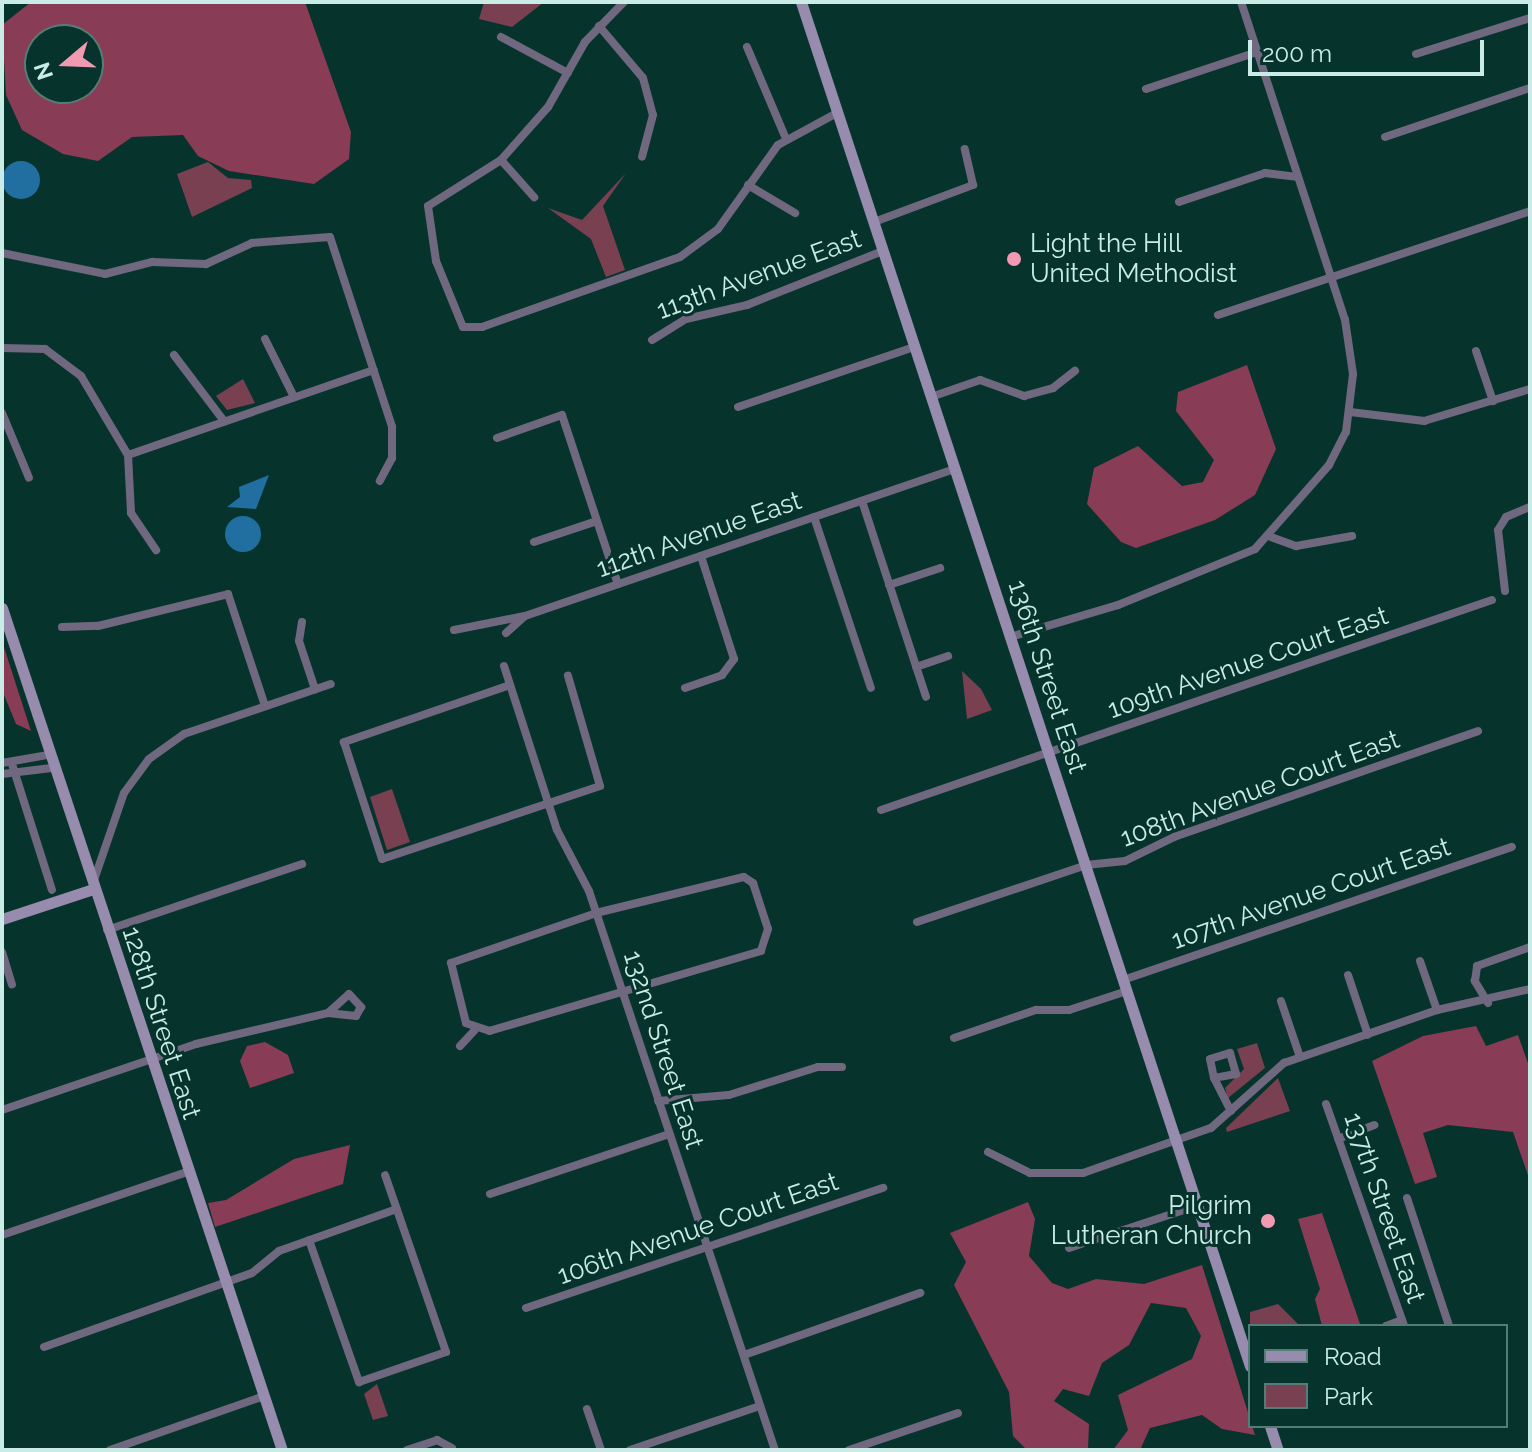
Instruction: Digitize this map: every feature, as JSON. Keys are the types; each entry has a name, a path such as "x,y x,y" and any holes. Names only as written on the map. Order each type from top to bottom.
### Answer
{"street":[{"path":"624,2 599,26 568,73 501,160 428,206 436,261 463,327 482,327 680,257 718,229 748,185 786,139 837,113"},
{"name":"136th Street East","path":"801,2 1248,1360"},
{"path":"1010,637 1118,605 1245,555 1271,537 1329,465 1350,412 1350,342 1241,2"},
{"path":"1416,54 1530,18"},
{"path":"599,26 643,78 653,115 642,157"},
{"path":"501,37 568,73"},
{"path":"747,47 786,139"},
{"path":"1146,89 1257,52"},
{"path":"1385,137 1530,88"},
{"path":"874,222 973,185 965,149"},
{"path":"501,160 534,197"},
{"path":"1179,202 1265,173 1297,177"},
{"path":"748,185 795,213"},
{"path":"1218,315 1530,211"},
{"path":"2,253 105,274 152,262 206,264 252,243 330,237 393,436 380,481"},
{"name":"113th Avenue East","path":"652,340 686,319 747,305 883,251"},
{"path":"265,339 294,397"},
{"path":"738,407 914,347"},
{"path":"2,348 53,353 81,376 128,455 131,513 156,550"},
{"path":"1476,351 1493,401"},
{"path":"174,355 224,421"},
{"path":"128,455 374,370"},
{"path":"931,397 980,380 1024,396 1053,388 1075,371"},
{"path":"1350,412 1424,421 1530,389"},
{"path":"2,413 29,478"},
{"path":"497,438 562,415 618,584"},
{"name":"112th Avenue East","path":"454,630 525,616 955,469"},
{"path":"862,501 926,697"},
{"path":"1505,591 1496,536 1506,517 1530,507"},
{"path":"814,517 871,688"},
{"path":"534,542 597,521"},
{"path":"1271,537 1296,546 1352,536"},
{"path":"685,688 731,669 734,659 701,556"},
{"path":"889,585 940,568"},
{"path":"62,627 228,594 265,706"},
{"name":"109th Avenue Court East","path":"881,810 1492,600"},
{"name":"128th Street East","path":"2,608 149,1060 282,1450"},
{"path":"506,633 525,616"},
{"path":"302,622 299,641 315,689"},
{"path":"916,667 948,656"},
{"name":"132nd Street East","path":"504,666 548,803 596,913 775,1450"},
{"path":"510,685 344,742 382,859 600,786 568,676"},
{"path":"2,919 93,889 124,793 149,759 184,734 331,684"},
{"name":"108th Avenue Court East","path":"917,922 1086,865 1133,859 1174,837 1478,731"},
{"path":"50,762 7,763 52,890"},
{"path":"2,774 13,775 50,762"},
{"name":"107th Avenue Court East","path":"954,1038 1036,1010 1069,1010 1125,986 1512,847"},
{"path":"107,930 302,864"},
{"path":"460,1046 474,1031 621,988 703,970 769,942 753,883 744,877 596,913 450,965 474,1031"},
{"path":"1488,1003 1475,981 1477,966 1530,947"},
{"path":"2,952 12,985"},
{"path":"1420,961 1437,1010"},
{"path":"1348,975 1368,1035"},
{"path":"988,1152 1056,1177 1211,1128 1276,1068 1300,1057 1437,1010 1488,1003 1530,989"},
{"path":"1281,1001 1300,1057"},
{"path":"2,1110 149,1060 328,1013"},
{"path":"658,1101 729,1095 818,1067 842,1067"},
{"path":"1214,1078 1231,1111"},
{"name":"137th Street East","path":"1326,1104 1403,1323"},
{"path":"1338,1139 1374,1125"},
{"path":"490,1194 669,1134"},
{"path":"2,1235 187,1172"},
{"path":"309,1240 359,1382 446,1352 385,1175"},
{"name":"106th Avenue Court East","path":"526,1308 883,1188"},
{"path":"1407,1198 1448,1324"},
{"path":"1069,1248 1199,1205"},
{"path":"44,1347 226,1283 309,1240 397,1209"},
{"path":"744,1355 920,1293"},
{"path":"110,1450 264,1396"},
{"path":"630,1450 760,1406"},
{"path":"587,1409 601,1450"},
{"path":"849,1450 958,1413"},
{"path":"1271,1428 1278,1450"},
{"path":"407,1450 437,1440 452,1448"}],"green space":[{"path":"484,2 544,2 512,27 479,19"},
{"path":"208,162 228,178 251,180 252,188 192,217 177,174"},
{"path":"626,173 603,206 625,270 606,277 591,239 548,208 582,220"},
{"path":"243,379 255,403 227,410 216,396"},
{"path":"962,671 981,689 992,710 967,719"},
{"path":"392,789 410,842 387,850 370,797"},
{"path":"1257,1043 1265,1068 1228,1098 1225,1088 1244,1069 1237,1049"},
{"path":"1278,1078 1290,1111 1227,1132 1226,1128"},
{"path":"1278,1304 1298,1324 1250,1324 1250,1312"},
{"path":"377,1384 388,1416 373,1420 364,1394"}],"shaded area":[{"path":"31,2 305,2 351,132 349,159 314,184 229,171 198,156 183,135 132,137 98,161 63,154 22,130 6,95 2,25"},
{"path":"1247,365 1276,449 1255,495 1215,520 1136,548 1121,542 1087,504 1094,468 1138,446 1182,486 1203,482 1214,460 1176,411 1178,392"},
{"path":"2,641 31,731 16,724 2,690"},
{"path":"1476,1026 1486,1046 1518,1035 1530,1069 1530,1181 1513,1132 1448,1125 1423,1133 1437,1177 1415,1184 1372,1061 1423,1036"},
{"path":"265,1042 288,1055 294,1073 250,1088 240,1061 247,1046"},
{"path":"350,1145 343,1184 215,1227 208,1203 226,1200 294,1159"},
{"path":"1028,1202 1035,1219 1029,1256 1052,1283 1068,1289 1096,1279 1144,1284 1202,1265 1248,1413 1248,1428 1253,1428 1255,1435 1222,1429 1202,1415 1150,1428 1140,1450 1113,1450 1128,1430 1118,1395 1192,1359 1201,1336 1186,1308 1151,1303 1129,1345 1102,1363 1089,1396 1063,1389 1054,1401 1089,1424 1088,1450 1027,1450 1013,1436 1009,1392 954,1285 966,1262 950,1233"},
{"path":"1322,1213 1360,1324 1321,1324 1315,1299 1320,1289 1298,1219"}],"water":[{"path":"21,161 35,166 40,180 35,194 21,199 7,194 2,180 7,166"},
{"path":"269,475 256,509 227,507 240,497 239,487"},
{"path":"243,516 256,521 261,534 256,547 243,552 230,547 225,534 230,521"}],"place":[{"name":"Light the Hill United Methodist","path":"1014,259"},
{"name":"Pilgrim Lutheran Church","path":"1268,1221"}]}
